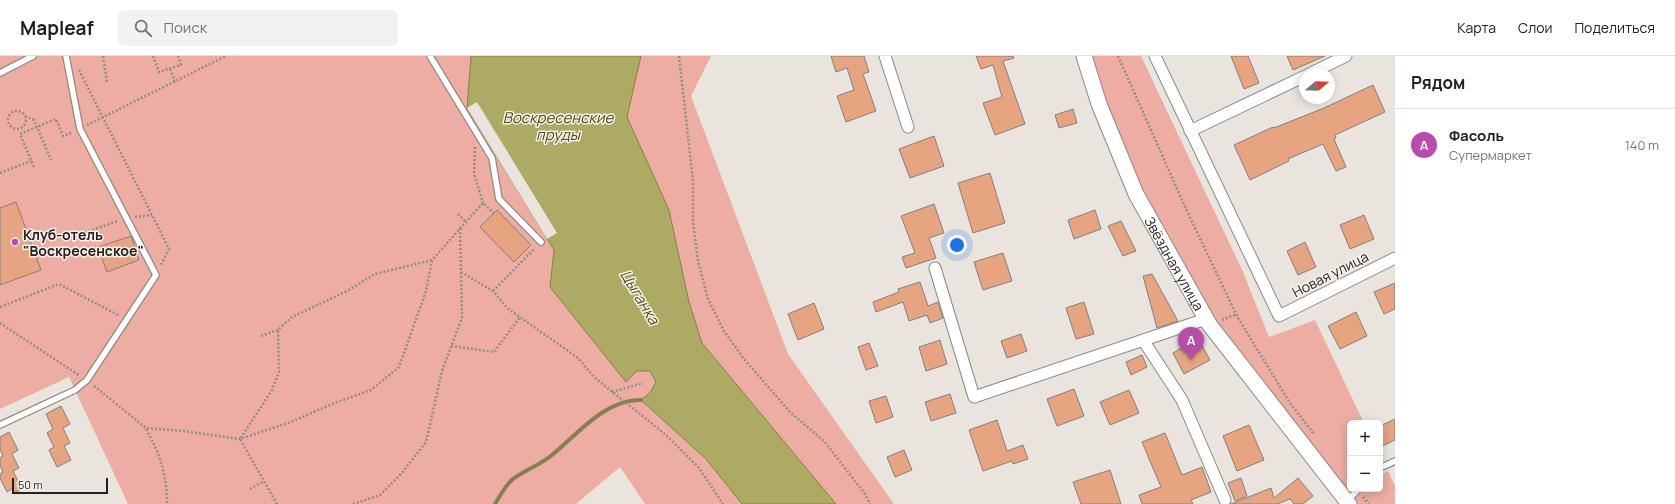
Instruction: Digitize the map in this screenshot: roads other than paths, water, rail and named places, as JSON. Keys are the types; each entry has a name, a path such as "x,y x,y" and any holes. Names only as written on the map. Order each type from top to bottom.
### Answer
{"street":[{"path":"885,56 908,127"},
{"name":"Звёздная улица","path":"1084,56 1099,104 1136,194 1211,321 1348,502"},
{"path":"1155,56 1190,131 1299,79"},
{"path":"1321,68 1346,56"},
{"name":"Новая улица","path":"1190,131 1279,316 1395,258"},
{"path":"935,268 974,397 1143,340 1211,321"},
{"path":"1143,340 1182,400 1225,500"}],"lane":[{"path":"0,73 33,56"},
{"path":"0,425 75,390 87,380 128,320 156,275 80,129 66,56"},
{"path":"430,56 492,158 499,199 541,242"},
{"path":"1383,467 1395,461"},
{"path":"1348,502 1356,492"}],"water":[{"name":"Воскресенские пруды","path":"471,56 641,56 627,117 669,210 689,302 702,343 836,504 742,504 706,459 641,400 650,393 656,382 650,371 637,371 626,382 550,287 554,250 467,108"}],"waterway":[{"path":"495,504 510,481 547,459 592,420 615,405 628,401 641,400"}],"place":[{"name":"Клуб-отель \"Воскресенское\"","path":"15,242"},
{"name":"Фасоль","path":"1191,360"}],"water label":[{"name":"Цыганка","path":"640,297"}]}
